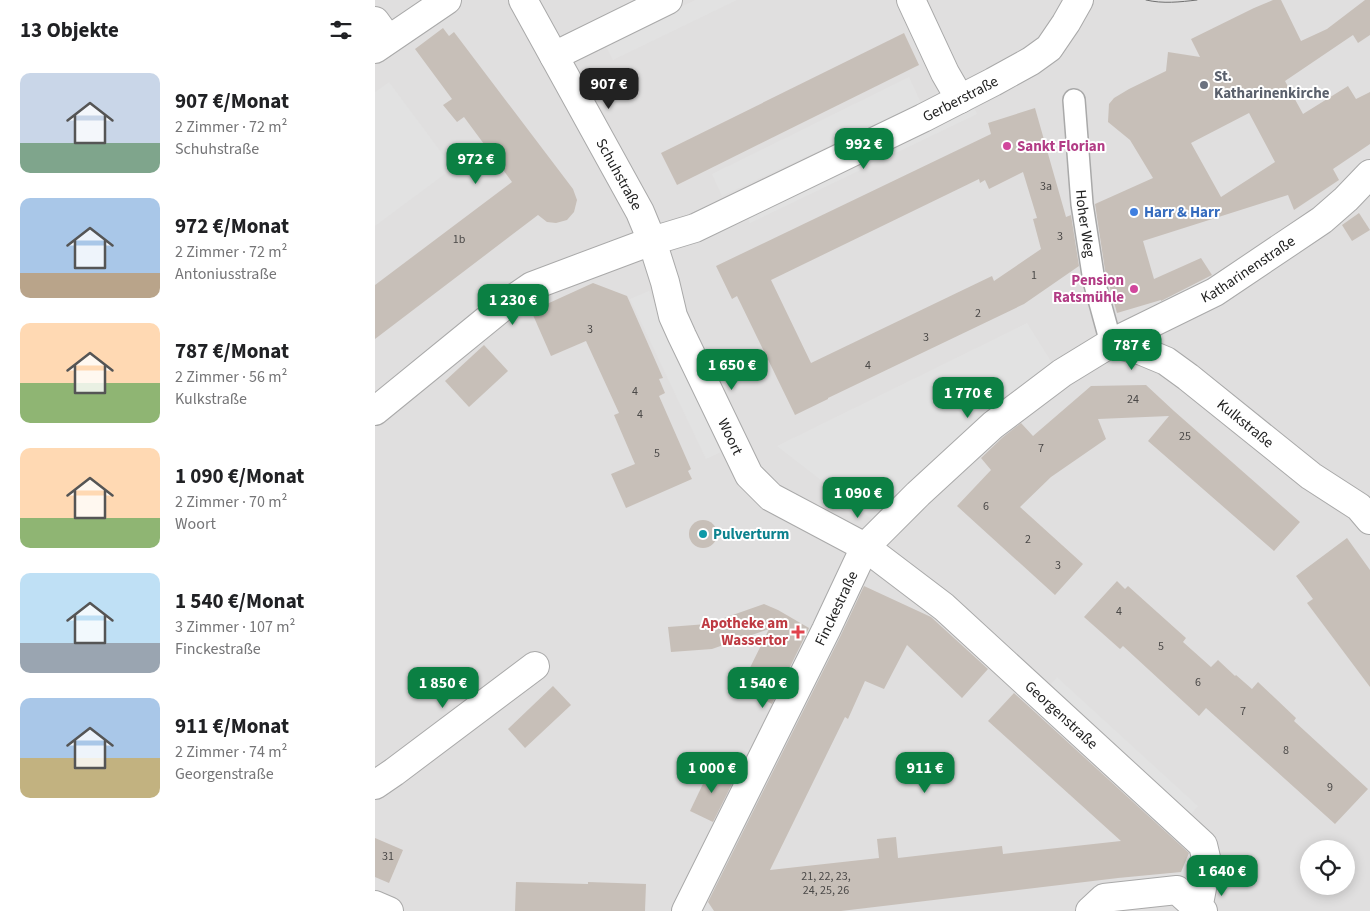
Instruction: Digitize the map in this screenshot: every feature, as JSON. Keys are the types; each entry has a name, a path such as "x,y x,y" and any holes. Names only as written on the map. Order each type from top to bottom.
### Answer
{"street":[{"path":"379,37 447,0"},
{"name":"Schuhstraße","path":"523,0 626,184 653,241"},
{"path":"554,56 668,0"},
{"path":"911,0 959,99"},
{"name":"Gerberstraße","path":"375,411 510,301 532,286 653,241 695,228 923,118 1031,61 1044,52 1067,23 1079,0"},
{"name":"Hoher Weg","path":"1074,100 1082,204 1094,281 1111,343"},
{"name":"Katharinenstraße","path":"865,547 918,494 993,425 1062,373 1111,343 1215,292 1322,220 1370,174"},
{"name":"Woort","path":"653,241 673,316 681,336 749,475 771,497 865,547"},
{"name":"Kulkstraße","path":"1111,343 1141,351 1166,361 1311,476 1359,507 1370,520"},
{"name":"Georgenstraße","path":"865,547 944,607 1203,845 1207,862 1199,910"},
{"name":"Finckestraße","path":"687,911 865,547"},
{"path":"375,785 395,772 535,666"},
{"path":"1090,911 1104,898 1177,890 1199,910"},
{"path":"375,905 389,911"}],"shaded area":[{"path":"375,0 1370,0 1370,911 375,911"},
{"path":"695,0 737,0 613,60 605,44"},
{"path":"909,77 921,103 722,196 712,174"},
{"path":"389,82 453,168 375,226 375,92"},
{"path":"974,107 977,114 750,223 747,216"},
{"path":"649,291 721,452 706,459 630,299"},
{"path":"1027,323 1052,363 874,521 777,446"},
{"path":"1057,677 1198,806 1189,817 1047,689"}],"building":[{"path":"1273,0 1281,0 1301,41 1327,29 1365,0 1370,0 1370,35 1358,43 1353,35 1285,81 1303,114 1348,86 1356,99 1370,92 1370,144 1333,169 1339,180 1294,210 1288,195 1143,241 1154,279 1201,258 1212,275 1161,301 1117,313 1105,270 1095,204 1153,178 1130,140 1108,122 1109,104 1114,98 1129,89 1166,71 1168,52 1200,57 1191,39","holes":["1249,113 1275,162 1221,197 1191,143"]},
{"path":"443,28 449,36 454,32 573,189 577,200 574,212 567,220 556,223 547,222 538,215 375,339 375,285 512,182 464,117 457,122 443,105 452,99 415,49"},
{"path":"904,33 919,65 677,185 661,153"},
{"path":"1035,108 1066,217 1071,215 1079,266 1024,304 795,415 737,296 732,299 716,266 991,134 988,123","holes":["1023,172 1037,218 1033,219 1041,249 994,281 992,276 811,363 771,280 979,179 980,183 985,180 989,189"]},
{"path":"1359,213 1370,230 1352,241 1342,225"},
{"path":"593,283 627,296 663,378 659,379 665,393 659,396 691,469 688,471 692,479 626,508 611,474 635,464 614,415 619,413 586,341 551,356 533,315 539,312 538,308"},
{"path":"484,345 508,371 469,407 445,381"},
{"path":"1146,385 1300,522 1274,551 1148,441 1169,416 1098,419 1106,439 1051,477 1020,507 1083,564 1055,595 957,506 991,470 981,458 1021,423 1033,436 1091,386"},
{"name":"Pulverturm","path":"703,520 713,524 717,534 713,544 703,548 693,544 689,534 693,524"},
{"path":"1347,538 1370,570 1370,687 1307,603 1313,599 1296,576"},
{"path":"1117,581 1125,589 1128,586 1186,638 1183,642 1211,667 1218,660 1252,689 1258,682 1296,718 1294,721 1368,789 1335,824 1206,708 1199,716 1123,646 1120,649 1084,617"},
{"path":"864,586 931,617 988,669 962,698 907,645 884,689 865,681 848,719 845,717 770,870 879,858 877,839 896,837 898,858 1002,846 1003,854 1121,841 988,721 1014,693 1189,853 1181,872 841,911 714,911 708,902"},
{"path":"764,604 809,628 772,704 740,688 769,629 712,649 671,652 668,627 707,624"},
{"path":"553,686 571,705 525,748 508,729"},
{"path":"711,767 735,778 713,822 690,811"},
{"path":"375,838 403,850 389,883 375,877"},
{"path":"516,882 646,884 645,911 515,911"}],"tram line":[{"path":"1146,0 1165,2 1197,0"}],"place":[{"name":"St. Katharinenkirche","path":"1204,85"},
{"name":"Sankt Florian","path":"1007,146"},
{"name":"Harr & Harr","path":"1134,212"},
{"name":"Pension Ratsmühle","path":"1134,289"},
{"name":"Pulverturm","path":"703,534"},
{"name":"Apotheke am Wassertor","path":"798,632"}]}
